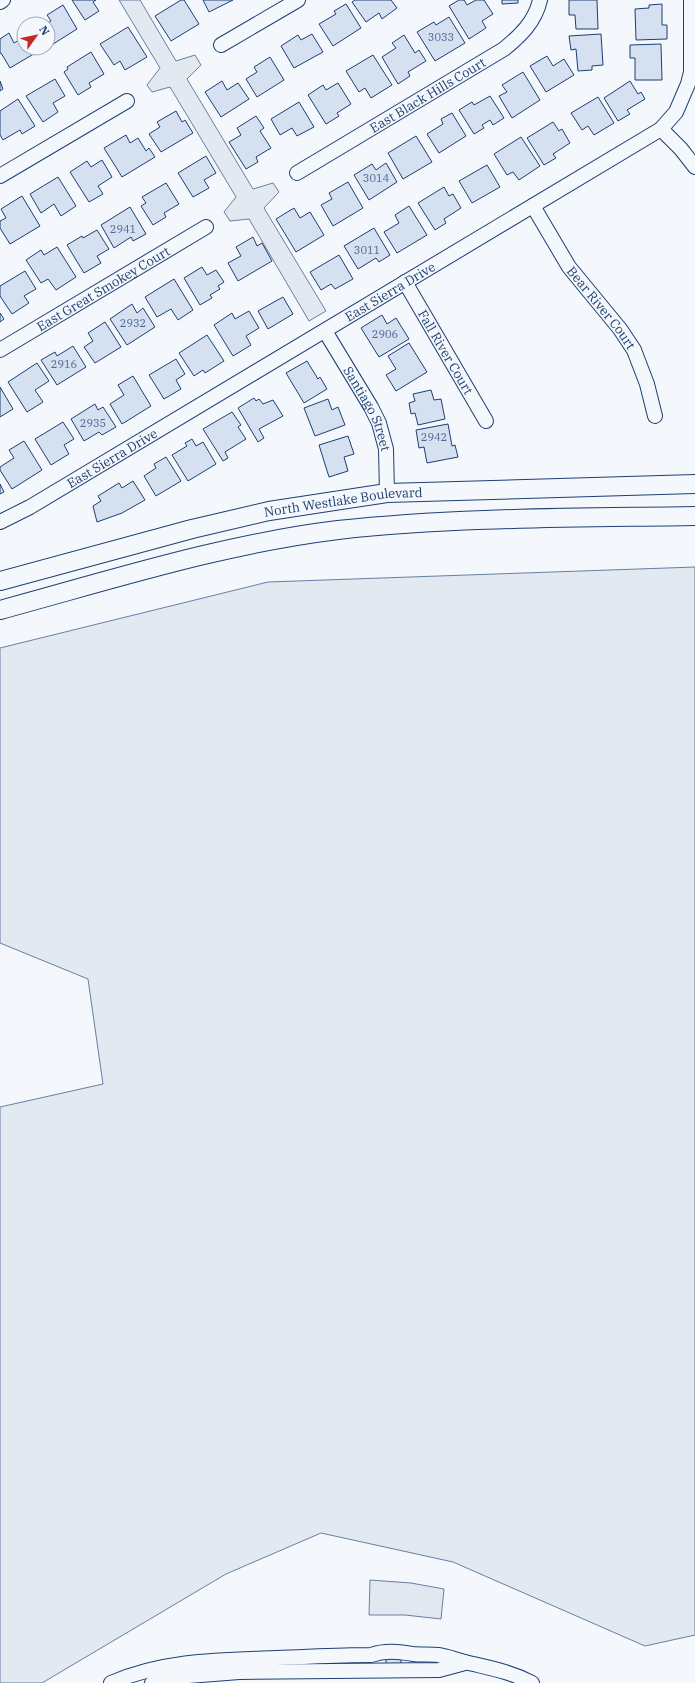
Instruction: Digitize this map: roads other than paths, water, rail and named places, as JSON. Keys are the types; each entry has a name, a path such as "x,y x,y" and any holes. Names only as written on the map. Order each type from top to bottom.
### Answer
{"main road":[{"name":"North Westlake Boulevard","path":"0,581 192,529 269,511 387,493 695,484"},
{"name":"North Westlake Boulevard","path":"0,610 191,559 260,543 337,530 466,520 695,516"}],"street":[{"path":"221,44 298,0"},
{"name":"East Black Hills Court","path":"297,173 504,49 523,34 533,18 540,0"},
{"name":"East Sierra Drive","path":"0,522 30,507 661,129 676,112 688,84 690,72 691,0"},
{"path":"0,176 127,101"},
{"path":"661,129 681,149 695,167"},
{"name":"Bear River Court","path":"533,206 569,267 620,329 634,350 647,384 655,416"},
{"name":"East Great Smokey Court","path":"0,350 206,227"},
{"name":"Fall River Court","path":"405,282 486,421"},
{"name":"Santiago Street","path":"325,331 379,423 386,449 387,493"},
{"path":"111,1683 134,1674 187,1663 227,1659 371,1655 381,1652 401,1652 439,1655 465,1663 505,1671 532,1683"},
{"path":"311,1656 311,1672"},
{"path":"152,1683 176,1677 205,1674 239,1672 369,1672 439,1670 465,1663"}]}
